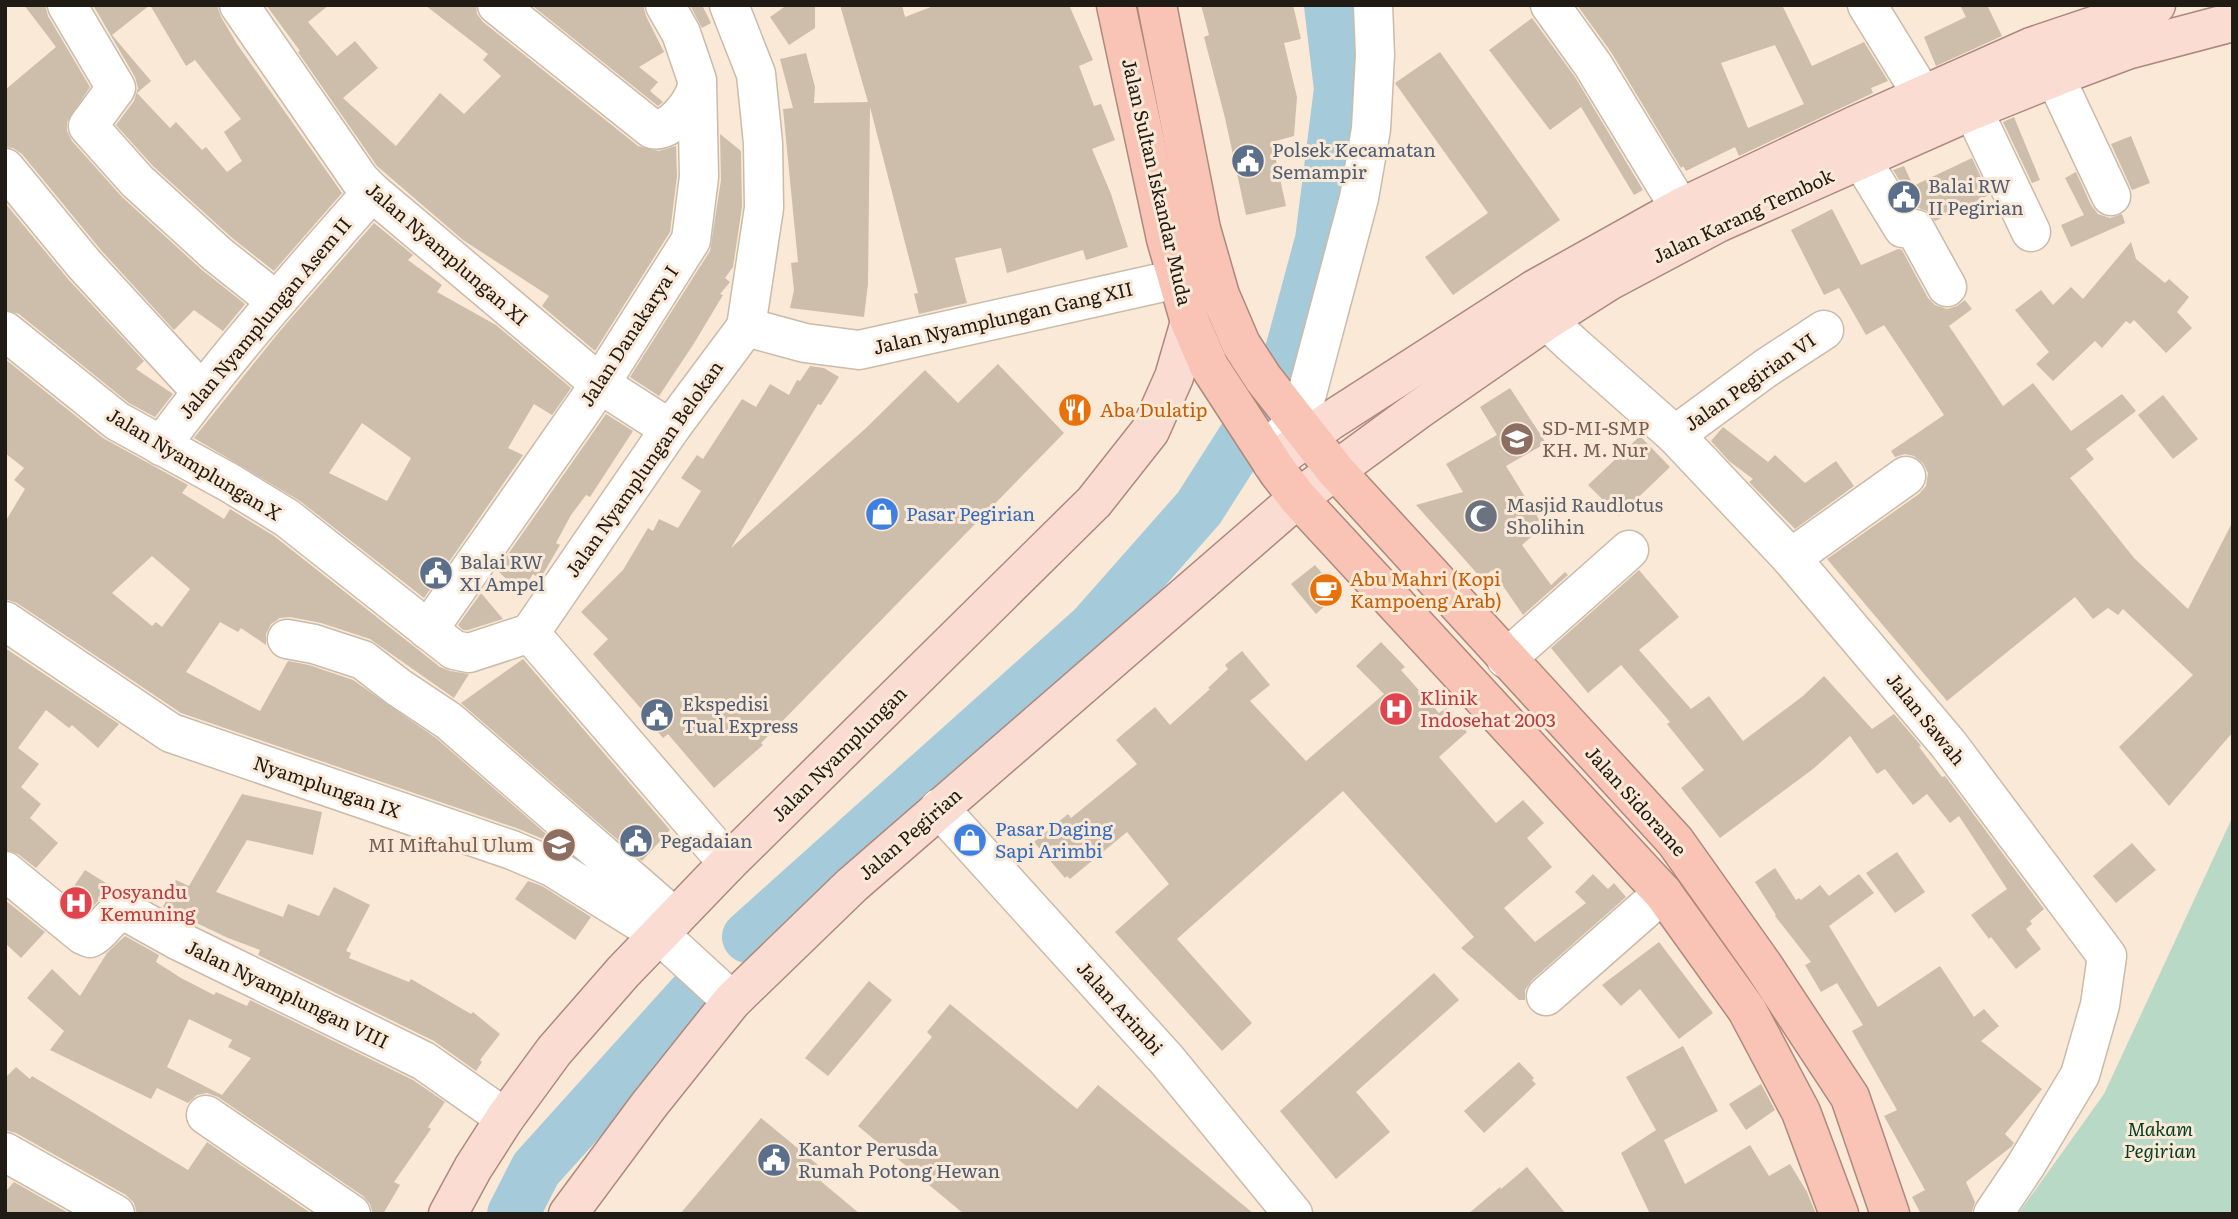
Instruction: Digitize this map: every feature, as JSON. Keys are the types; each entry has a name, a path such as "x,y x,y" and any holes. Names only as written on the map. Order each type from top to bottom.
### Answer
{"highway":[{"name":"Jalan Sultan Iskandar Muda","path":"1116,5 1167,239 1190,322 1209,366 1265,452"},
{"name":"Jalan Sultan Iskandar Muda","path":"1157,5 1201,229 1220,295 1241,344 1288,411"},
{"name":"Jalan Sidorame","path":"1288,411 1335,470 1675,841 1763,965 1850,1097 1890,1214"},
{"path":"1265,452 1298,498 1663,893 1746,1010 1801,1112 1839,1214"}],"main road":[{"name":"Jalan Karang Tembok","path":"1288,411 1534,309 1609,281 1718,223 1852,146 1923,96 2031,47 2156,5"},
{"name":"Jalan Karang Tembok","path":"1298,498 1534,309 1680,208 1852,146 1973,110 2127,50 2233,22"},
{"name":"Jalan Nyamplungan","path":"448,1214 505,1118 554,1051 667,926 1094,502 1150,431 1174,377 1190,322"},
{"name":"Jalan Pegirian","path":"568,1214 649,1105 732,1001 852,885 1298,498"}],"street":[{"path":"67,5 116,88 88,126 137,181 217,254 276,301"},
{"name":"Jalan Nyamplungan XI","path":"239,5 360,180 372,192 600,384 670,429"},
{"path":"497,5 656,131 667,126 690,104 696,90"},
{"name":"Jalan Danakarya I","path":"428,630 600,384 691,240 699,177 696,90 698,80 681,33 666,5"},
{"name":"Jalan Nyamplungan Belokan","path":"530,633 670,429 746,327 764,208 763,143 756,74 729,5"},
{"path":"1265,452 1288,411 1306,401 1359,198 1371,129 1375,55 1373,5"},
{"path":"1550,5 1593,65 1680,208"},
{"path":"1867,5 1923,96"},
{"path":"2055,77 2111,196"},
{"path":"1973,110 2031,232"},
{"path":"1852,146 1903,228 1915,229 1947,287"},
{"path":"5,168 84,264 201,391"},
{"name":"Jalan Nyamplungan Asem II","path":"161,446 201,391 372,192"},
{"name":"Jalan Nyamplungan Gang XII","path":"746,327 805,343 859,350 1177,279"},
{"name":"Jalan Sawah","path":"1534,309 1675,435 1791,558 1949,745 2107,956 2100,1005 2080,1076 1993,1214"},
{"name":"Jalan Pegirian VI","path":"1675,435 1766,368 1824,330"},
{"name":"Jalan Nyamplungan X","path":"5,331 117,421 230,483 287,519 454,650 469,653 530,633"},
{"path":"1791,558 1906,476"},
{"path":"1506,659 1629,550"},
{"name":"Nyamplungan IX","path":"5,621 171,733 522,855 667,926"},
{"path":"530,633 728,863"},
{"path":"287,639 314,644 363,660 449,721 667,926 732,1001"},
{"name":"Jalan Arimbi","path":"939,808 1167,1060 1293,1214"},
{"name":"Jalan Nyamplungan VIII","path":"5,871 83,935 90,938 96,936 116,914 125,911 177,940 424,1061 505,1118"},
{"path":"1546,996 1663,893"},
{"path":"206,1115 351,1214"},
{"path":"5,1152 115,1214"}],"green space":[{"name":"Makam Pegirian","path":"2233,816 2233,1214 2018,1214 2104,1094"}],"building":[{"path":"24,5 45,5 48,16 90,87 67,122 67,131 72,141 122,197 202,270 245,304 223,331 194,310 174,330 101,250 22,154 13,148 5,147 5,90 56,47"},
{"path":"93,5 150,5 217,5 237,44 342,193 274,271 231,237 153,166 116,125 134,101 138,88 135,77","holes":["150,5 186,66 195,60 241,119 224,132 242,161 227,172 206,147 202,150 176,122 170,128 137,93 151,81 112,35"]},
{"path":"266,5 329,5 308,22 337,56 355,41 378,68 343,98 396,146 440,93 464,114 501,76 483,60 488,54 425,5 476,5 477,14 483,22 638,146 659,151 676,146 677,176 670,232 595,351 542,306 549,296 463,240 377,166"},
{"path":"643,5 664,52 639,67 658,82 650,91 663,102 658,106 534,7"},
{"path":"690,5 702,5 711,23 702,28"},
{"path":"787,5 815,5 815,28 789,45 770,17"},
{"path":"840,5 902,5 905,17 936,5 1069,5 1093,60 1079,66 1094,106 1101,104 1115,140 1092,149 1111,194 1128,247 1086,260 1083,250 1007,273 1001,248 955,258 967,303 919,314 914,294 918,293 870,107 868,284 864,317 790,308 794,290 791,263 798,262 783,109 793,108 780,59 806,53 815,87 814,103 868,102"},
{"path":"1201,5 1293,5 1301,39 1284,43 1297,97 1294,136 1272,142 1286,206 1246,215 1204,37 1209,35"},
{"path":"1577,5 1782,5 1812,66 1864,42 1888,81 1871,88 1873,93 1739,156 1735,147 1686,171 1683,166 1681,168 1611,52","holes":["1775,45 1804,104 1748,128 1721,63"]},
{"path":"1960,5 1987,5 2002,36 1936,66 1924,37 1966,17"},
{"path":"1532,18 1575,77 1643,190 1634,195 1581,107 1550,130 1489,50"},
{"path":"1440,52 1560,220 1453,295 1425,257 1488,213 1395,83"},
{"path":"2014,117 2040,180 2032,183 2003,122"},
{"path":"720,134 741,151 742,207 733,267 725,278 730,282 720,294 723,295 659,396 630,377 710,251 721,180"},
{"path":"2131,136 2150,183 2132,190 2111,144"},
{"path":"1972,158 1989,195 1935,221 1927,211 1916,207 1893,170 1904,166 1913,186"},
{"path":"2076,172 2098,214 2110,218 2122,214 2125,223 2071,247 2061,225 2084,215 2065,178"},
{"path":"5,203 68,279 144,361 136,369 173,394 155,417 129,403 19,314 5,310"},
{"path":"1832,209 1861,265 1898,249 1902,250 1928,298 1935,305 1947,309 1965,300 1972,309 1949,326 2003,406 2033,383 2071,431 2122,394 2136,411 2086,449 2094,459 2070,478 2134,558 2188,609 2233,521 2233,732 2169,806 2119,747 2193,675 2123,609 2118,615 2108,608 2093,619 2075,597 1947,701 1827,559 1919,494 1926,486 1928,473 1923,463 1914,456 1905,454 1895,457 1891,451 1944,415 1884,325 1866,335 1839,288 1824,295 1791,230"},
{"path":"374,223 413,255 408,260 442,285 437,292 496,325 571,388 552,415 534,404 508,448 523,455 424,598 300,501 194,438 280,331","holes":["362,423 411,458 387,501 329,473"]},
{"path":"2131,242 2136,259 2165,283 2169,279 2189,297 2177,312 2192,328 2166,353 2134,320 2130,324 2126,321 2102,348 2095,341 2053,381 2036,364 2049,352 2015,310 2041,290 2053,305 2071,287 2083,299"},
{"path":"5,359 103,438 188,485 182,493 224,519 230,509 274,536 440,667 469,674 454,698 370,639 321,623 290,617 280,618 271,624 266,634 266,645 241,628 238,632 220,622 186,672 260,711 288,661 353,680 436,738 560,846 519,829 181,713 17,603 5,599 5,522 25,489 14,480 24,468 5,453","holes":["152,556 190,589 162,627 156,622 152,626 112,593"]},
{"path":"998,364 1064,433 761,743 763,745 714,788 668,734 663,738 593,654 608,639 581,612 623,570 648,528 653,531 659,519 678,528 701,491 681,478 697,455 703,459 742,399 756,407 770,384 789,395 797,380 800,381 810,366 824,368 839,377 821,405 818,404 731,548 865,429 925,370 958,403"},
{"path":"1510,388 1546,443 1506,466 1543,526 1522,545 1551,585 1565,572 1568,575 1523,615 1492,570 1482,579 1416,505 1463,492 1446,464 1497,435 1480,407"},
{"path":"2163,395 2198,439 2173,459 2138,415"},
{"path":"606,414 633,431 590,497 586,495 571,515 556,543 560,545 540,579 533,574 521,593 497,570"},
{"path":"1723,427 1768,462 1775,455 1805,483 1836,461 1854,486 1795,529 1749,482 1753,479 1729,461 1711,441"},
{"path":"1640,436 1670,467 1619,516 1588,485"},
{"path":"1315,565 1339,593 1316,614 1291,584"},
{"path":"1639,570 1679,617 1639,650 1691,709 1709,696 1743,741 1803,696 1824,676 1872,729 1894,714 1918,742 1942,777 1945,776 2044,909 2030,921 2032,924 2026,929 2041,949 2016,969 1991,937 1989,939 1971,915 2007,889 1959,816 1950,823 1927,794 1913,805 1885,769 1877,774 1850,736 1813,769 1720,838 1681,788 1704,770 1667,724 1670,722 1621,665 1588,693 1551,648"},
{"path":"481,593 503,619 463,630 458,625"},
{"path":"1381,642 1405,667 1401,670 1439,713 1446,708 1467,732 1439,757 1496,823 1523,800 1544,823 1527,838 1552,867 1504,908 1535,942 1586,903 1575,892 1593,874 1608,889 1614,883 1626,897 1532,980 1525,990 1525,1000 1519,1000 1461,948 1474,937 1343,791 1177,939 1252,1023 1222,1051 1115,932 1169,884 1127,832 1070,879 1067,876 1065,878 1034,842 1068,814 1071,818 1137,764 1116,740 1155,707 1170,725 1210,689 1208,688 1228,669 1225,665 1242,651 1270,685 1250,701 1306,761 1384,694 1356,666"},
{"path":"5,648 119,724 98,748 72,725 69,728 46,710 18,748 39,764 21,787 41,804 30,818 58,843 36,868 18,854 5,850"},
{"path":"523,659 670,830 642,861 461,703"},
{"path":"242,794 322,812 313,855 247,840 216,892 283,917 288,904 319,916 334,887 370,905 346,951 351,953 349,958 409,982 411,979 471,1014 473,1012 500,1034 480,1060 482,1062 476,1071 434,1041 258,955 260,950 163,907 176,880 189,886"},
{"path":"2132,843 2156,870 2116,903 2093,876"},
{"path":"1897,852 1925,892 1895,913 1866,873"},
{"path":"1775,868 1796,900 1801,900 1820,885 1829,896 1859,874 1874,893 1829,926 1878,1007 1940,966 1974,1017 1984,1009 1999,1026 1981,1041 2042,1089 2005,1134 2014,1143 2011,1147 1966,1182 1975,1202 1971,1214 1921,1214 1912,1197 1925,1190 1884,1116 1897,1110 1852,1031 1863,1025 1837,983 1821,992 1805,965 1811,962 1775,916 1755,882"},
{"path":"85,870 117,890 101,898 88,911 68,895"},
{"path":"528,881 542,886 591,917 575,940 515,899"},
{"path":"5,900 45,932 21,958 5,943"},
{"path":"125,936 159,955 156,962 181,978 214,995 216,992 247,1006 250,1000 413,1080 445,1102 428,1127 431,1129 394,1182 400,1185 383,1214 373,1214 370,1204 363,1196 218,1097 207,1093 197,1095 188,1103 157,1088 151,1099 50,1050 64,1031 27,998 52,969 80,996 107,953","holes":["189,1019 232,1040 228,1047 251,1058 222,1095 167,1067"]},
{"path":"1659,942 1713,1013 1679,1039 1640,989 1621,1006 1602,985"},
{"path":"1434,973 1459,1000 1356,1092 1390,1132 1336,1179 1280,1111"},
{"path":"869,981 892,1000 828,1076 805,1058"},
{"path":"950,1004 1077,1109 1098,1085 1254,1214 964,1214 858,1126 932,1037 927,1032"},
{"path":"1683,1046 1718,1111 1664,1140 1685,1184 1750,1145 1769,1176 1790,1164 1807,1192 1816,1214 1650,1214 1621,1153 1656,1130 1626,1077"},
{"path":"1519,1062 1536,1084 1484,1133 1464,1111"},
{"path":"16,1067 30,1079 32,1076 188,1170 207,1142 312,1214 137,1214 134,1203 126,1195 16,1133 5,1130 5,1078"},
{"path":"1761,1084 1775,1110 1746,1130 1729,1104"},
{"path":"761,1118 818,1165 811,1173 860,1214 680,1214"},
{"path":"1527,1167 1566,1214 1468,1214 1500,1187 1501,1189"},
{"path":"14,1182 70,1214 5,1214 5,1192"}],"waterway":[{"path":"748,937 1094,627 1199,508 1285,373 1321,240 1340,89 1330,5"},
{"path":"513,1214 536,1169 700,987"}],"place":[{"name":"Polsek Kecamatan Semampir","path":"1248,161"},
{"name":"Balai RW II Pegirian","path":"1904,197"},
{"name":"Aba Dulatip","path":"1075,410"},
{"name":"SD-MI-SMP KH. M. Nur","path":"1517,439"},
{"name":"Pasar Pegirian","path":"882,514"},
{"name":"Masjid Raudlotus Sholihin","path":"1481,516"},
{"name":"Balai RW XI Ampel","path":"436,573"},
{"name":"Abu Mahri (Kopi Kampoeng Arab)","path":"1326,590"},
{"name":"Klinik Indosehat 2003","path":"1396,709"},
{"name":"Ekspedisi Tual Express","path":"657,715"},
{"name":"Pasar Daging Sapi Arimbi","path":"970,840"},
{"name":"Pegadaian","path":"636,841"},
{"name":"MI Miftahul Ulum","path":"559,845"},
{"name":"Posyandu Kemuning","path":"76,903"},
{"name":"Kantor Perusda Rumah Potong Hewan","path":"774,1160"}]}
